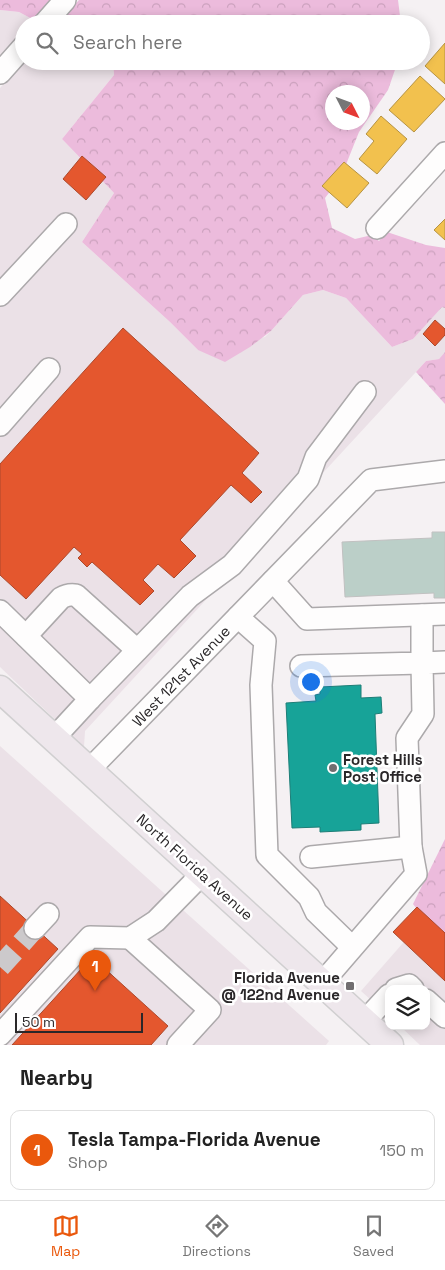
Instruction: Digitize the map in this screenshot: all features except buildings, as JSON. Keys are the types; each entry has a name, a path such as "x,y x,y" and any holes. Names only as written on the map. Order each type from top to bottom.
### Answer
{"main road":[{"name":"North Florida Avenue","path":"0,689 390,1045"}],"street":[{"path":"52,15 66,0"},
{"path":"0,73 15,56"},
{"path":"377,228 445,153"},
{"path":"0,295 66,224"},
{"path":"0,425 49,370"},
{"path":"54,738 190,596 232,565 308,480 316,457 366,392"},
{"name":"West 121st Avenue","path":"89,770 371,480 445,471"},
{"path":"273,582 307,619 445,614"},
{"path":"26,636 61,598 72,594 137,650"},
{"path":"0,611 90,699"},
{"path":"322,983 416,874 411,847 407,738 423,714 422,615"},
{"path":"238,617 266,641 261,685 267,855 309,896 316,912 352,947"},
{"path":"301,666 445,662"},
{"path":"310,857 411,847"},
{"path":"0,1036 90,936 130,938 156,921 202,874"},
{"path":"130,938 210,1010 178,1045"},
{"path":"364,1022 385,999"},
{"path":"430,1004 445,1017"}],"shaded area":[{"path":"0,10 19,12 25,15 15,15 15,41 0,58"},
{"path":"16,70 114,70 114,75 62,139 114,193 82,242 198,350 265,337 303,295 323,290 346,298 392,347 413,339 442,306 445,308 445,352 439,359 426,361 85,731 84,747 0,667 0,88"},
{"path":"0,746 329,1041 326,1045 0,1045"},
{"path":"424,919 445,947 445,1045 420,1045 404,1030 430,1030 430,985 385,985 385,1012 361,991"}],"green space":[{"path":"0,0 52,0 38,15 25,15 19,12 0,10"},
{"path":"79,0 398,0 400,15 65,15"},
{"path":"114,70 395,70 388,90 370,116 370,85 325,85 325,130 360,130 341,177 325,198 332,228 355,239 372,235 379,241 387,232 426,245 445,248 445,308 442,307 413,339 392,347 346,298 323,290 303,295 271,331 250,347 225,362 198,350 82,242 114,193 62,139 114,75"},
{"path":"445,352 445,404 416,372 426,361 439,359"},
{"path":"445,839 445,947 413,904"}],"tunnel":[{"path":"0,967 35,928"}],"place":[{"name":"Forest Hills Post Office","path":"333,768"},
{"name":"Florida Avenue @ 122nd Avenue","path":"350,986"},
{"name":"Tesla Tampa-Florida Avenue","path":"95,991"}]}
